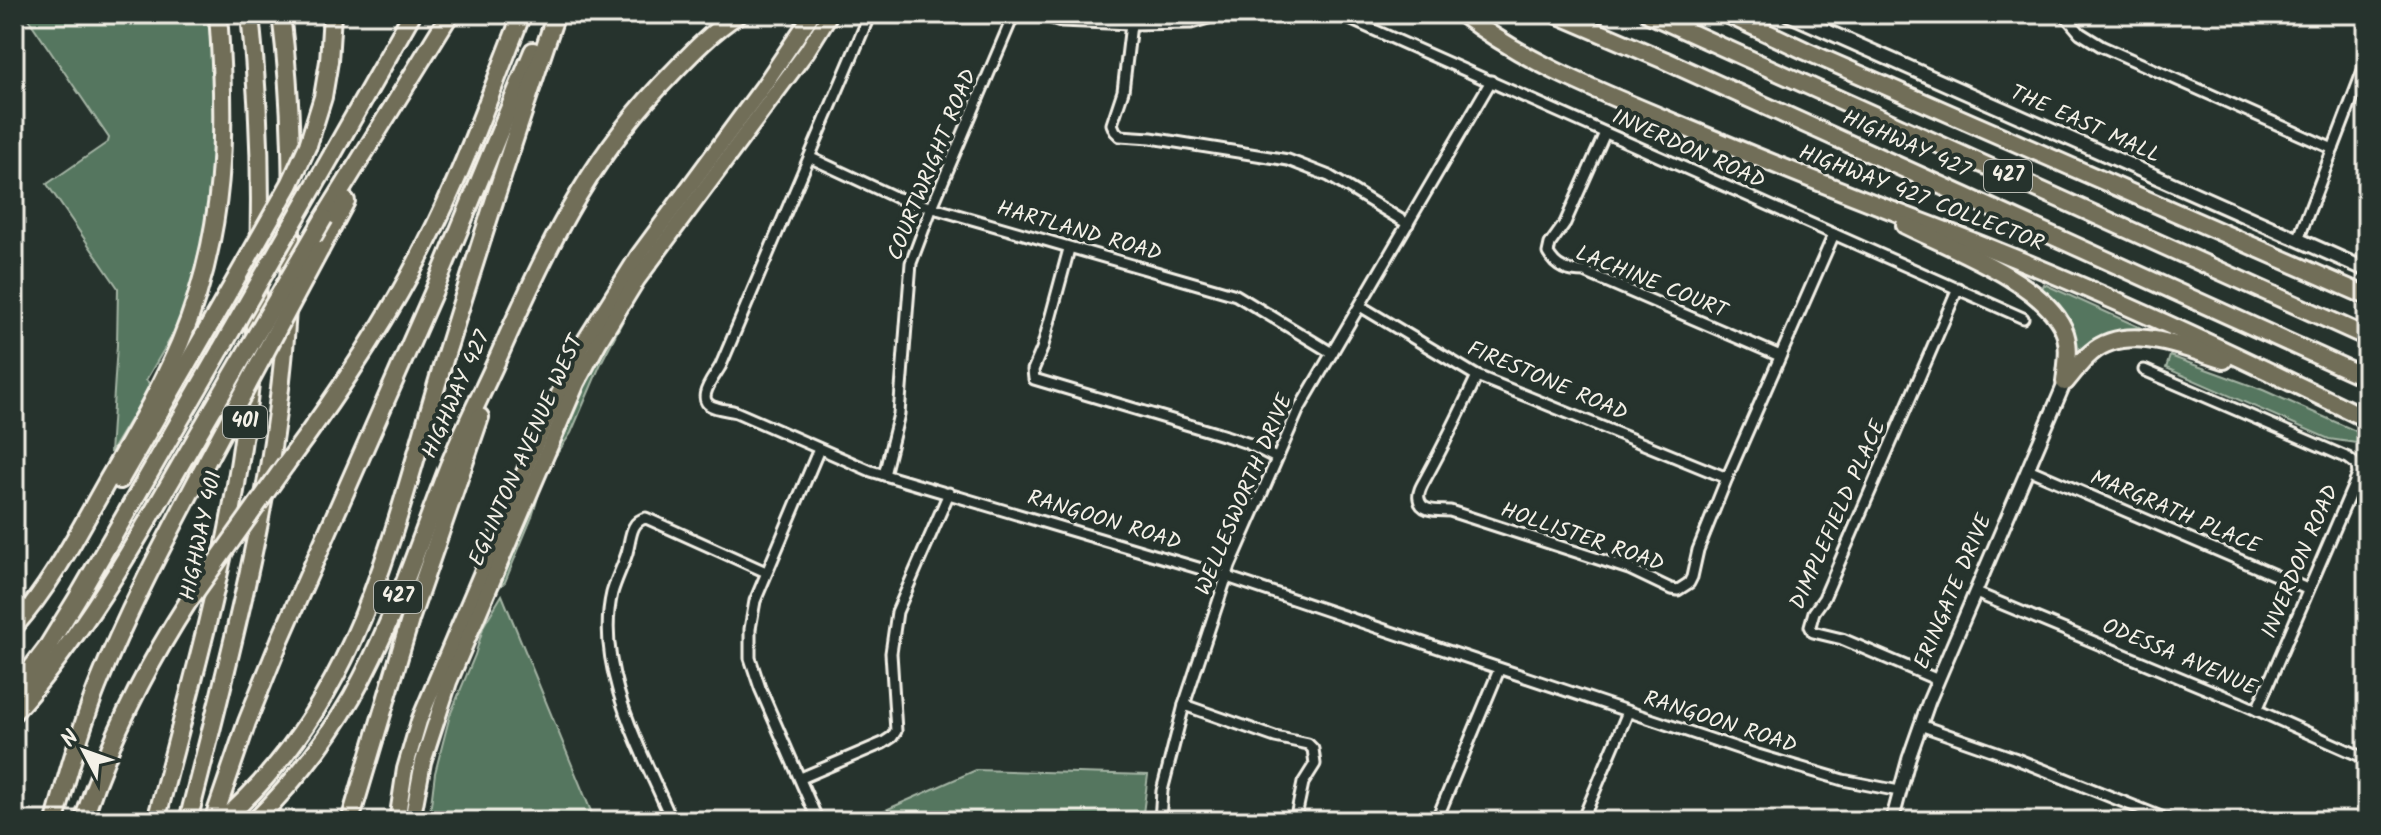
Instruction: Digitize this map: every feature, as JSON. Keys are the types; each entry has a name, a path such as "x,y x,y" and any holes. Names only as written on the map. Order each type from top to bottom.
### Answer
{"highway":[{"path":"14,627 59,566 149,409 182,337 202,282 220,194 223,75 218,14"},
{"name":"HIGHWAY 401","path":"156,821 217,577 235,492 251,374 261,197 258,97 250,14"},
{"name":"401","path":"188,821 249,577 269,481 279,405 286,333 290,212 288,101 281,14"},
{"path":"14,642 53,594 290,184 308,145 323,97 332,14"},
{"path":"14,691 46,649 78,597 412,14"},
{"path":"14,712 42,681 87,619 324,218 450,14"},
{"path":"83,821 108,751 150,662 188,602 360,360 422,254 522,14"},
{"path":"222,821 274,767 322,702 345,661 378,579 553,14"},
{"path":"213,821 247,722 280,640 553,14"},
{"name":"HIGHWAY 427","path":"257,820 295,778 351,698 399,595 459,440 529,286 589,174 614,138 668,77 739,14"},
{"name":"HIGHWAY 427 COLLECTOR","path":"1462,14 1493,37 1551,71 1832,189 2060,277 2161,321 2367,419"},
{"name":"HIGHWAY 427","path":"1556,14 1678,66 2367,378"},
{"name":"HIGHWAY 427","path":"1649,14 2367,337"},
{"name":"427","path":"1727,14 2367,296"},
{"path":"55,821 84,723 135,602 351,192 394,103"},
{"path":"1832,189 2012,278 2041,301 2056,316 2065,332 2068,352 2065,382"},
{"path":"2065,382 2093,351 2103,345 2132,339 2191,350 2319,396"},
{"path":"350,821 415,606 500,354"}],"main road":[{"name":"EGLINTON AVENUE WEST","path":"397,821 405,769 419,721 545,423 582,345 638,256 762,88 812,14"},
{"name":"EGLINTON AVENUE WEST","path":"412,821 423,762 449,682 552,440 592,356 637,280 830,14"},
{"name":"THE EAST MALL","path":"1788,14 2367,270"}],"street":[{"name":"RANGOON ROAD","path":"870,14 721,365 705,390 704,398 708,404 736,412 884,475 1227,577 1794,767 1899,791"},
{"name":"COURTWRIGHT ROAD","path":"884,475 899,414 909,273 914,253 1014,14"},
{"path":"1039,14 1061,21 1131,24 1191,23 1222,14"},
{"name":"INVERDON ROAD","path":"1338,14 2023,318"},
{"path":"2064,14 2080,33 2101,46 2333,149"},
{"path":"1131,24 1123,91 1112,124 1120,136 1151,138 1288,160 1329,176 1408,224"},
{"path":"2298,240 2367,60"},
{"name":"WELLESWORTH DRIVE","path":"1160,821 1162,791 1184,705 1227,577 1276,458 1298,411 1491,81"},
{"name":"LACHINE COURT","path":"1605,133 1565,223 1550,244 1548,253 1552,261 1572,272 1585,272 1780,356"},
{"name":"HARTLAND ROAD","path":"811,158 895,197 1236,295 1332,353"},
{"name":"HOLLISTER ROAD","path":"1477,376 1420,490 1418,500 1426,508 1450,511 1629,569 1678,590 1692,577 1698,550 1727,478 1834,234"},
{"path":"1069,249 1042,349 1033,370 1034,379 1226,436 1276,458"},
{"name":"DIMPLEFIELD PLACE","path":"1938,680 1842,639 1831,635 1821,636 1813,632 1810,626 1958,288"},
{"name":"FIRESTONE ROAD","path":"1360,306 1477,376 1727,478"},
{"name":"INVERDON ROAD","path":"2144,370 2348,458 2357,465 2358,475 2257,710"},
{"name":"ERINGATE DRIVE","path":"1892,821 1920,725 2065,382"},
{"path":"818,821 750,658 751,617 766,572 819,449"},
{"name":"MARGRATH PLACE","path":"2028,469 2307,589"},
{"path":"801,778 883,743 896,731 891,653 897,612 949,493"},
{"path":"672,821 620,702 611,653 612,595 633,526 646,518 766,572"},
{"name":"ODESSA AVENUE","path":"1976,593 2367,759"},
{"path":"1436,821 1499,670"},
{"path":"1184,705 1275,737 1308,744 1313,749 1315,764 1303,783 1295,821"},
{"path":"1582,821 1628,712"},
{"path":"1920,725 2014,758 2171,821"}],"green space":[{"path":"25,14 210,14 218,92 210,202 198,264 179,324 146,380 151,385 110,453 118,288 47,184 108,142 109,138"},
{"path":"649,270 602,361 571,433 546,470 532,517 505,582 495,591 532,498 599,352"},
{"path":"2044,284 2159,336 2080,356 2072,353 2041,291"},
{"path":"2170,356 2263,390 2367,436 2367,448 2363,444 2329,439 2166,368"},
{"path":"502,595 595,821 429,821 435,773 450,715 484,625"},
{"path":"976,770 1148,775 1142,821 861,821"}]}
